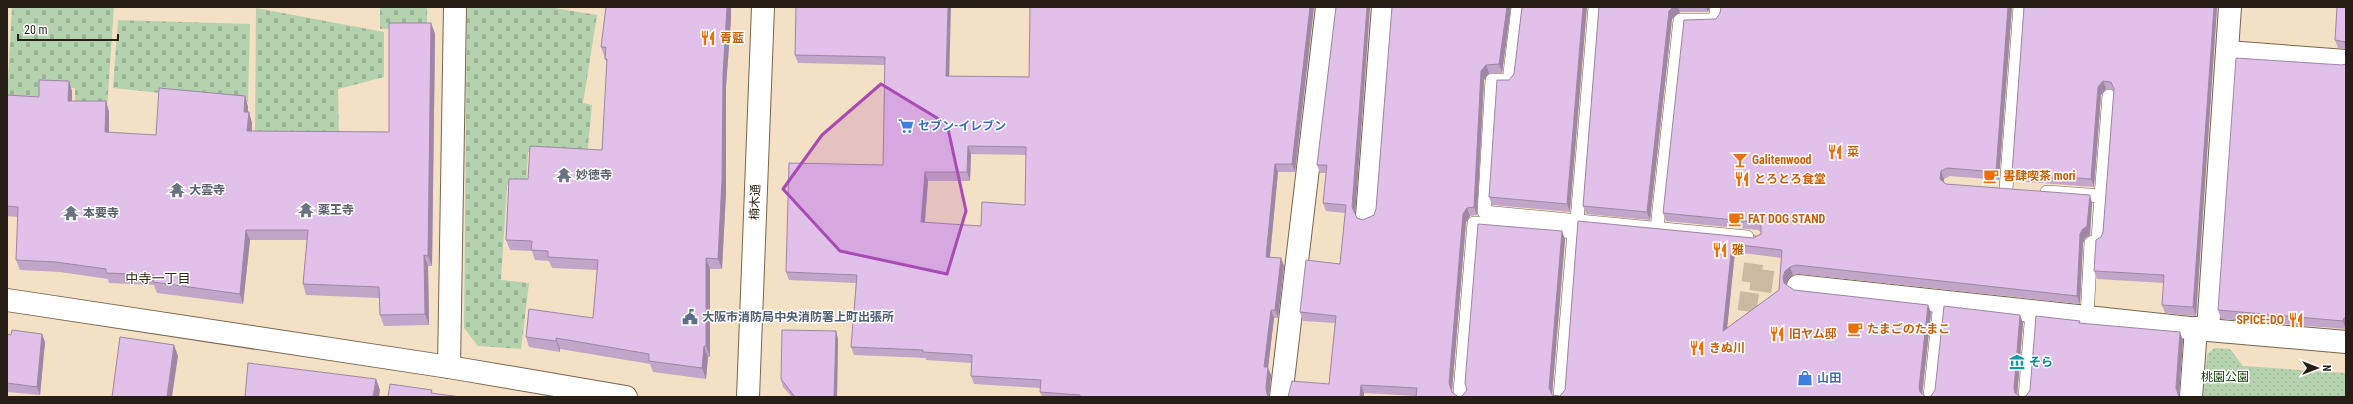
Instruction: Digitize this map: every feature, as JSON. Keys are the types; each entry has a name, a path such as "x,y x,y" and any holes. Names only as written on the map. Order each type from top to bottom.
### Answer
{"street":[{"path":"449,367 455,7"},
{"name":"楠木通","path":"748,397 763,7"},
{"path":"1281,397 1327,7"},
{"path":"1367,216 1383,7"},
{"path":"2191,397 2202,329 2230,7"},
{"path":"2227,52 2346,61"},
{"path":"1798,286 2032,312 2346,342"},
{"path":"7,300 449,367 626,397"}],"lane":[{"path":"1518,7 1509,81 1492,80 1484,212 1757,238"},
{"path":"1577,220 1595,7"},
{"path":"1657,228 1680,20 1715,20 1717,7"},
{"path":"2006,189 2020,7"},
{"path":"2087,317 2091,243 2098,240 2109,96"},
{"path":"1992,188 2022,190"},
{"path":"2038,191 2101,196"},
{"path":"1462,397 1460,392 1474,223 1574,232 1560,397"},
{"path":"1930,397 1940,302"},
{"path":"2025,397 2032,312"}],"highlighted area":[{"path":"881,84 947,124 966,211 947,274 840,251 783,189 822,135"}],"green space":[{"path":"12,7 114,7 107,108 75,109 75,88 40,88 39,103 7,101"},
{"path":"380,7 427,7 427,29 380,29"},
{"path":"467,7 548,7 597,15 583,103 592,105 587,156 528,152 526,186 507,185 501,280 529,283 521,349 478,346 464,328"},
{"path":"256,8 384,32 384,77 338,89 339,138 255,136"},
{"path":"118,20 250,24 248,102 113,88"},
{"name":"桃園公園","path":"2215,348 2230,349 2243,366 2346,373 2346,397 2203,397 2207,354"}],"building":[{"path":"606,7 727,7 723,75 722,181 718,259 706,258 706,346 704,346 702,368 649,361 649,354 556,338 556,341 526,337 529,309 593,318 598,260 548,257 548,251 531,250 532,241 506,240 509,179 528,179 530,146 602,150 607,59 605,59 606,47 601,47"},
{"path":"796,7 948,7 946,76 1029,77 1030,7 1310,7 1292,164 1275,164 1266,257 1281,258 1275,310 1271,310 1264,367 1268,367 1266,388 1269,397 1080,397 1080,395 1040,392 1041,380 971,376 972,355 923,352 923,350 851,347 857,275 786,272 789,163 883,165 885,57 795,55","holes":["968,146 1026,147 1025,205 982,202 981,226 921,222 925,172 967,172"]},
{"path":"1336,7 1367,7 1352,207 1357,218 1363,220 1374,215 1376,209 1392,7 1507,7 1499,64 1486,65 1481,71 1474,207 1467,208 1463,214 1449,383 1452,392 1458,397 1416,397 1417,388 1361,385 1360,397 1288,397 1292,381 1329,384 1336,316 1300,312 1306,260 1340,264 1346,205 1323,203 1327,165 1317,165"},
{"path":"1522,7 1583,7 1567,204 1489,197 1497,80 1509,80 1514,74"},
{"path":"1599,7 1673,7 1669,11 1647,212 1583,206"},
{"path":"1721,7 2008,7 1996,172 1947,168 1941,171 1940,179 1946,184 2090,195 2087,226 2080,234 2077,296 1796,265 1785,271 1783,277 1784,283 1794,290 1928,305 1919,388 1920,392 1926,397 1458,397 1462,396 1467,390 1465,383 1478,224 1562,231 1549,388 1552,395 1560,396 1565,390 1578,221 1753,238 1761,234 1761,226 1755,222 1663,213 1684,20 1716,19 1720,13","holes":["1732,244 1782,250 1779,290 1723,331"]},
{"path":"2024,7 2214,7 2193,307 2162,305 2164,275 2094,271 2096,240 2101,237 2103,232 2114,89 2111,82 2103,81 2098,87 2091,179 2012,173"},
{"path":"2337,7 2346,7 2346,42 2335,40"},
{"path":"389,23 431,23 428,256 424,255 425,314 380,315 379,287 303,284 308,230 246,230 240,294 153,282 154,275 106,273 106,269 56,262 16,260 18,207 7,206 7,95 39,97 39,80 69,81 68,101 106,101 105,132 156,135 159,88 245,96 244,112 249,112 247,131 389,132"},
{"path":"2236,58 2342,65 2346,64 2346,318 2344,318 2343,321 2218,310"},
{"path":"1944,306 2020,315 2014,388 2015,393 2021,397 1926,397 1931,396 1935,390"},
{"path":"2036,316 2080,321 2079,323 2180,332 2176,388 2179,397 2021,397 2026,396 2030,390"},
{"path":"12,330 42,334 37,387 7,383 7,334 11,335"},
{"path":"782,330 836,331 834,397 795,397 781,379"},
{"path":"120,337 174,345 167,397 112,397"},
{"path":"248,363 376,379 373,397 245,397"},
{"path":"390,384 432,390 431,393 461,397 388,397"}],"tunnel":[{"path":"1743,340 1762,204"},
{"path":"1751,279 1798,286"}],"place":[{"name":"青藍","path":"708,38"},
{"name":"セブン-イレブン","path":"906,126"},
{"name":"菜","path":"1835,152"},
{"name":"Galitenwood","path":"1740,160"},
{"name":"妙徳寺","path":"564,175"},
{"name":"書肆喫茶 mori","path":"1991,176"},
{"name":"とろとろ食堂","path":"1742,179"},
{"name":"大雲寺","path":"177,190"},
{"name":"薬王寺","path":"306,210"},
{"name":"本要寺","path":"71,213"},
{"name":"FAT DOG STAND","path":"1736,219"},
{"name":"雅","path":"1720,250"},
{"name":"大阪市消防局中央消防署上町出張所","path":"690,317"},
{"name":"SPICE-DO","path":"2296,320"},
{"name":"たまごのたまこ","path":"1855,329"},
{"name":"旧ヤム邸","path":"1777,334"},
{"name":"きぬ川","path":"1697,348"},
{"name":"そら","path":"2017,362"},
{"name":"山田","path":"1805,378"}],"district":[{"name":"中寺一丁目","path":"158,278"}]}
